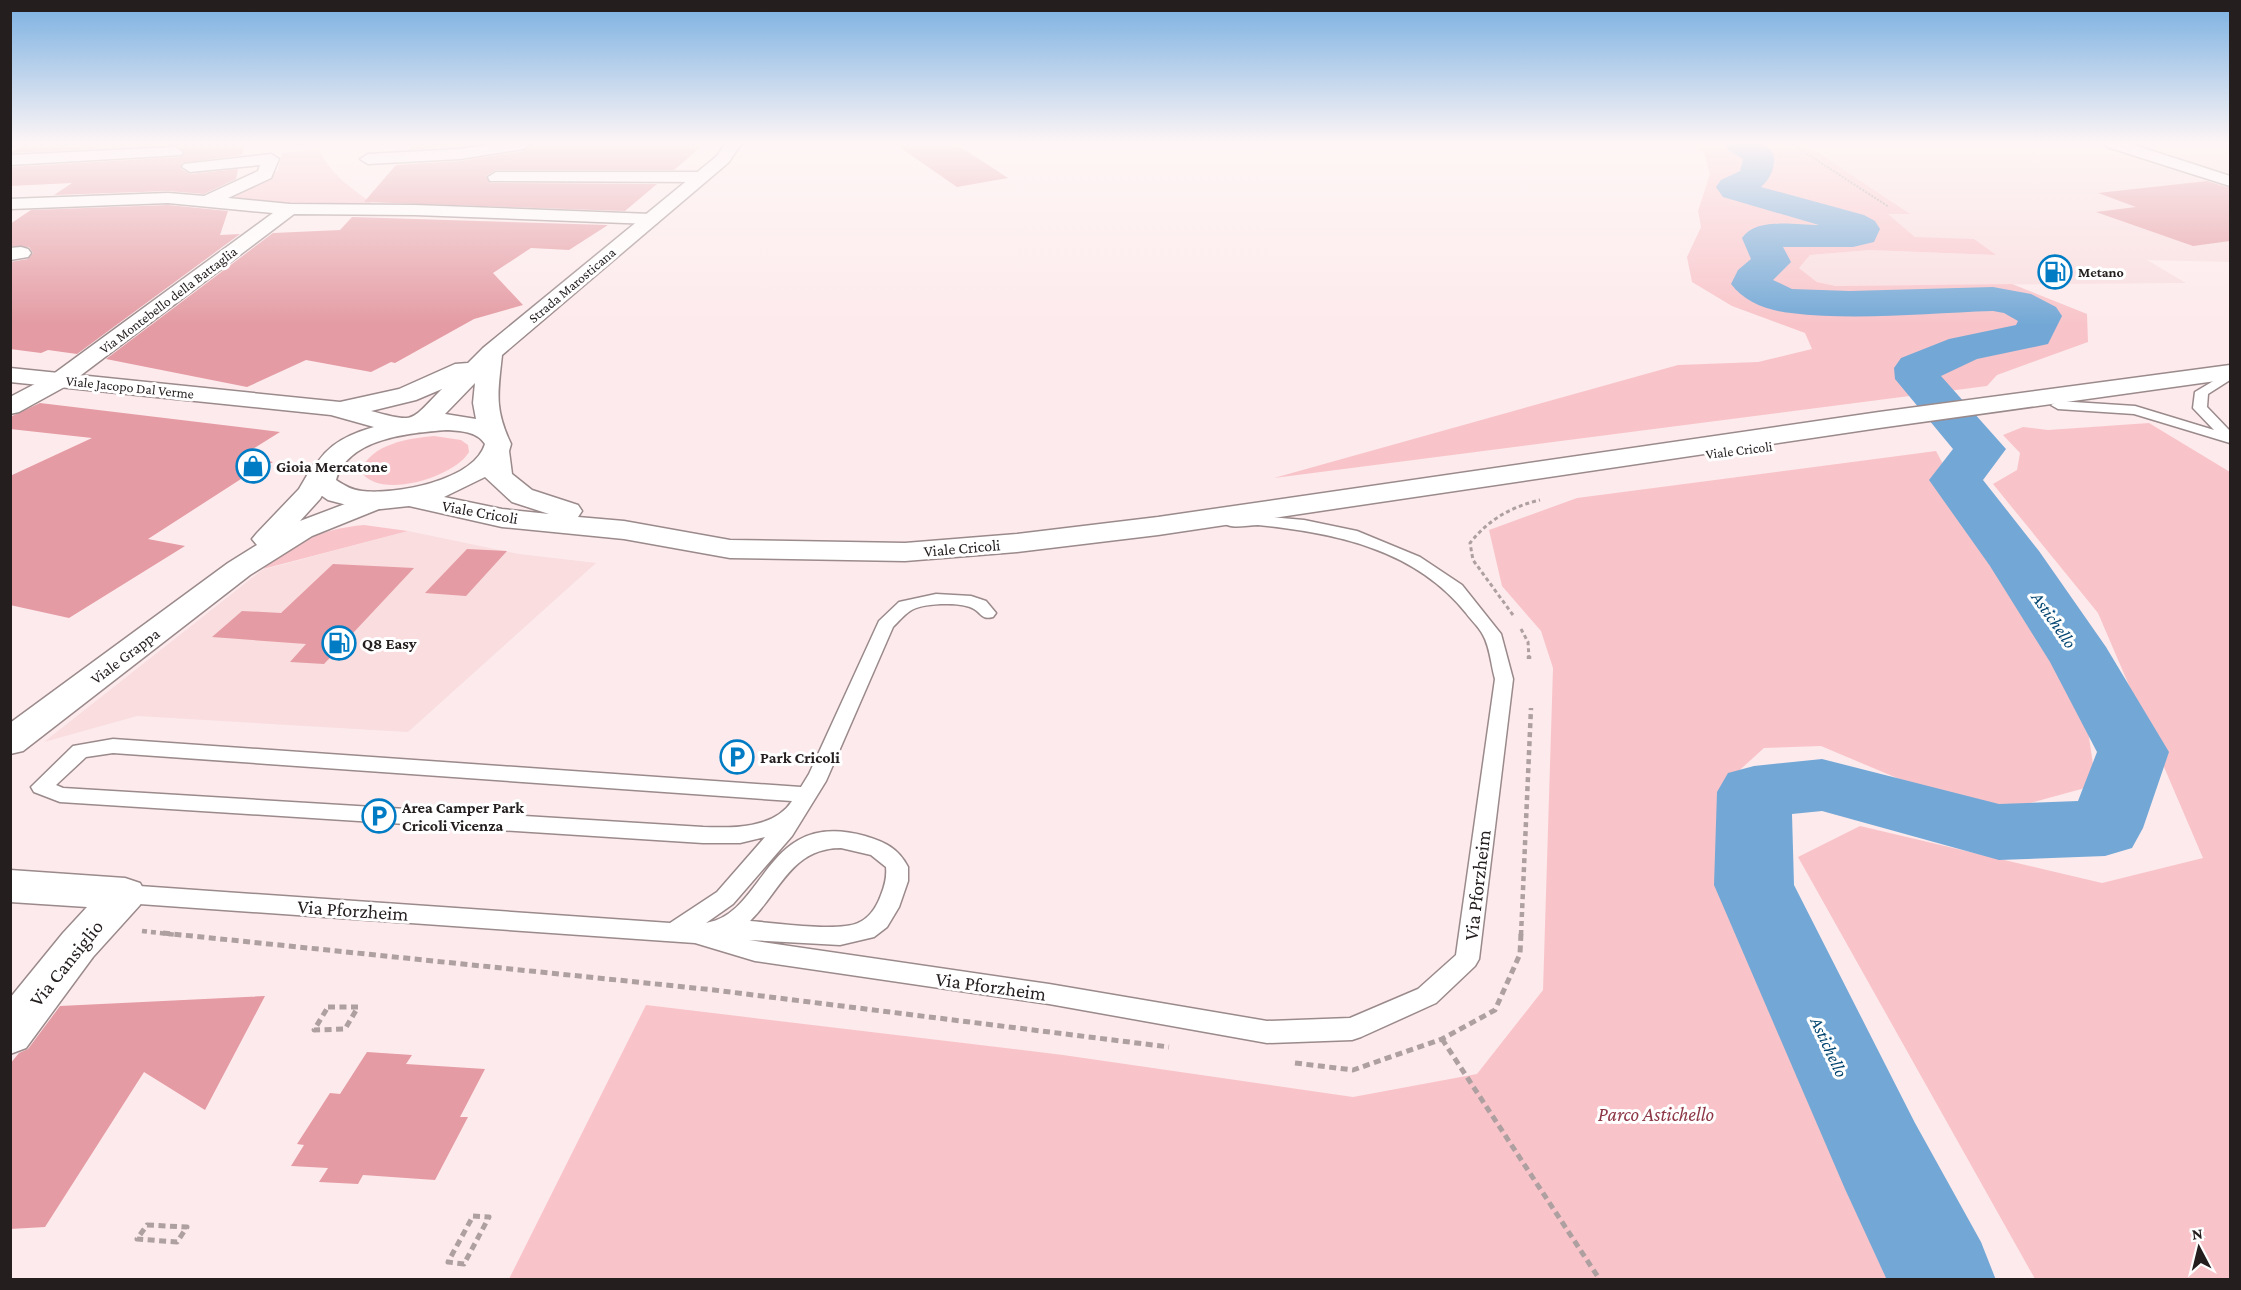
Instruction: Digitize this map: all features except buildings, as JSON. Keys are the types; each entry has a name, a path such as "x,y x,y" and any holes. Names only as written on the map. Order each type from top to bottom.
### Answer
{"main road":[{"path":"231,204 290,209 415,210 651,219"},
{"name":"Strada Marosticana","path":"412,425 491,353 669,204"},
{"name":"Via Montebello della Battaglia","path":"10,407 60,380 290,209"},
{"name":"Strada Marosticana","path":"332,408 374,404 405,397 438,384 491,353"},
{"path":"374,501 408,497 455,483 488,462 494,443 485,404 491,353"},
{"name":"Viale Cricoli","path":"1889,425 1975,407 2177,378 2230,374"},
{"name":"Viale Jacopo Dal Verme","path":"10,375 332,408 412,425"},
{"name":"Viale Cricoli","path":"408,497 502,518 624,530 730,549 905,552 1017,543 1158,526 1889,425 1999,416 2177,378"},
{"name":"Viale Jacopo Dal Verme","path":"249,400 274,409 315,417 324,424 333,443 322,483 332,492 349,498 374,501"},
{"path":"328,464 359,441 412,425 466,423 481,427 494,443"},
{"name":"Viale Cricoli","path":"494,443 499,477 522,496 624,530"},
{"name":"Viale Grappa","path":"239,569 310,493 328,464"},
{"name":"Viale Grappa","path":"10,742 239,569 302,530 374,501"},
{"name":"Via Pforzheim","path":"10,886 125,894"},
{"name":"Via Cansiglio","path":"10,1034 78,945 125,894"}],"lane":[{"path":"2230,374 2202,392 2200,408 2230,439"},
{"path":"2058,405 2135,410 2230,439"},
{"name":"Via Pforzheim","path":"685,933 755,951 1049,994 1267,1032 1352,1029 1427,996 1467,959 1504,679 1492,634 1456,589 1414,560 1357,536 1304,525 1249,520 1158,526"},
{"path":"685,933 725,898 789,821 819,776 885,625 905,606 936,599 965,600 980,605 987,614"},
{"path":"789,821 773,828 742,836 703,835 60,795 41,787 80,751 113,746 806,795"},
{"name":"Via Pforzheim","path":"125,894 685,933 726,929 840,936 858,934 875,925 885,912 897,882 897,867 890,856 868,844 832,840 813,844 794,854 751,906 726,929"}],"path":[{"path":"1885,204 1889,207"},
{"path":"1529,665 1528,642 1509,608 1473,560 1470,543 1481,529 1510,508 1545,499"},
{"path":"1294,1063 1353,1070 1442,1039 1495,1010 1520,954 1532,735 1530,700"},
{"path":"144,932 714,990 1175,1048"},
{"path":"328,1007 338,1007 358,1007 345,1029 314,1030 328,1007"},
{"path":"1442,1039 1600,1280"},
{"path":"473,1216 489,1217 464,1264 448,1262 473,1216"},
{"path":"147,1225 187,1227 177,1242 167,1241 137,1239 147,1225"}],"shaded area":[{"path":"1894,204 2230,204 2230,262 2147,260 2186,283 1836,286 1817,282 1799,268 1810,255 1868,250 1995,255 1915,237 1888,214 1908,214"},
{"name":"Q8 Easy","path":"408,531 519,554 596,563 408,732 137,716 44,742 262,570"}],"green space":[{"path":"1700,204 1895,204 1910,214 1888,214 1915,237 1974,239 1996,255 1869,250 1810,255 1799,268 1817,282 1836,286 2012,284 2087,314 2088,342 1997,375 1987,386 1274,478 1678,365 1758,362 1812,349 1805,333 1732,306 1692,282 1687,257 1701,227 1698,211"},
{"path":"2149,423 2230,472 2230,1279 2035,1279 1798,857 1860,826 2102,883 2203,858 2098,613 1993,484 2017,470 2020,453 2003,435 2023,427 2048,430"},
{"path":"434,436 461,440 468,445 469,452 449,470 433,477 399,485 370,480 361,471 373,454 392,444"},
{"name":"Parco Astichello","path":"1936,451 1964,503 2083,696 2096,785 2012,808 1904,781 1821,746 1764,748 1731,778 1736,889 1917,1279 509,1279 646,1005 1063,1055 1353,1097 1477,1074 1543,990 1553,668 1541,631 1502,586 1489,530 1577,498"},
{"path":"364,525 408,531 263,569 287,551 310,538 334,530"}],"waterway":[{"name":"Astichello","path":"1785,204 1851,223 1862,229 1861,234 1853,236 1762,236 1760,238 1772,262 1752,278 1751,284 1769,295 1790,301 1850,303 1993,299 2016,303 2041,316 2033,335 1965,348 1917,368 1918,379 1980,449 1956,480 2018,564 2083,662 2133,752 2105,828 1999,832 1822,785 1754,792 1754,885 1880,1156 1943,1280"}],"place":[{"name":"Metano","path":"2055,272"},
{"name":"Gioia Mercatone","path":"253,466"},
{"name":"Q8 Easy","path":"339,643"},
{"name":"Park Cricoli","path":"737,757"},
{"name":"Area Camper Park Cricoli Vicenza","path":"379,816"}]}
